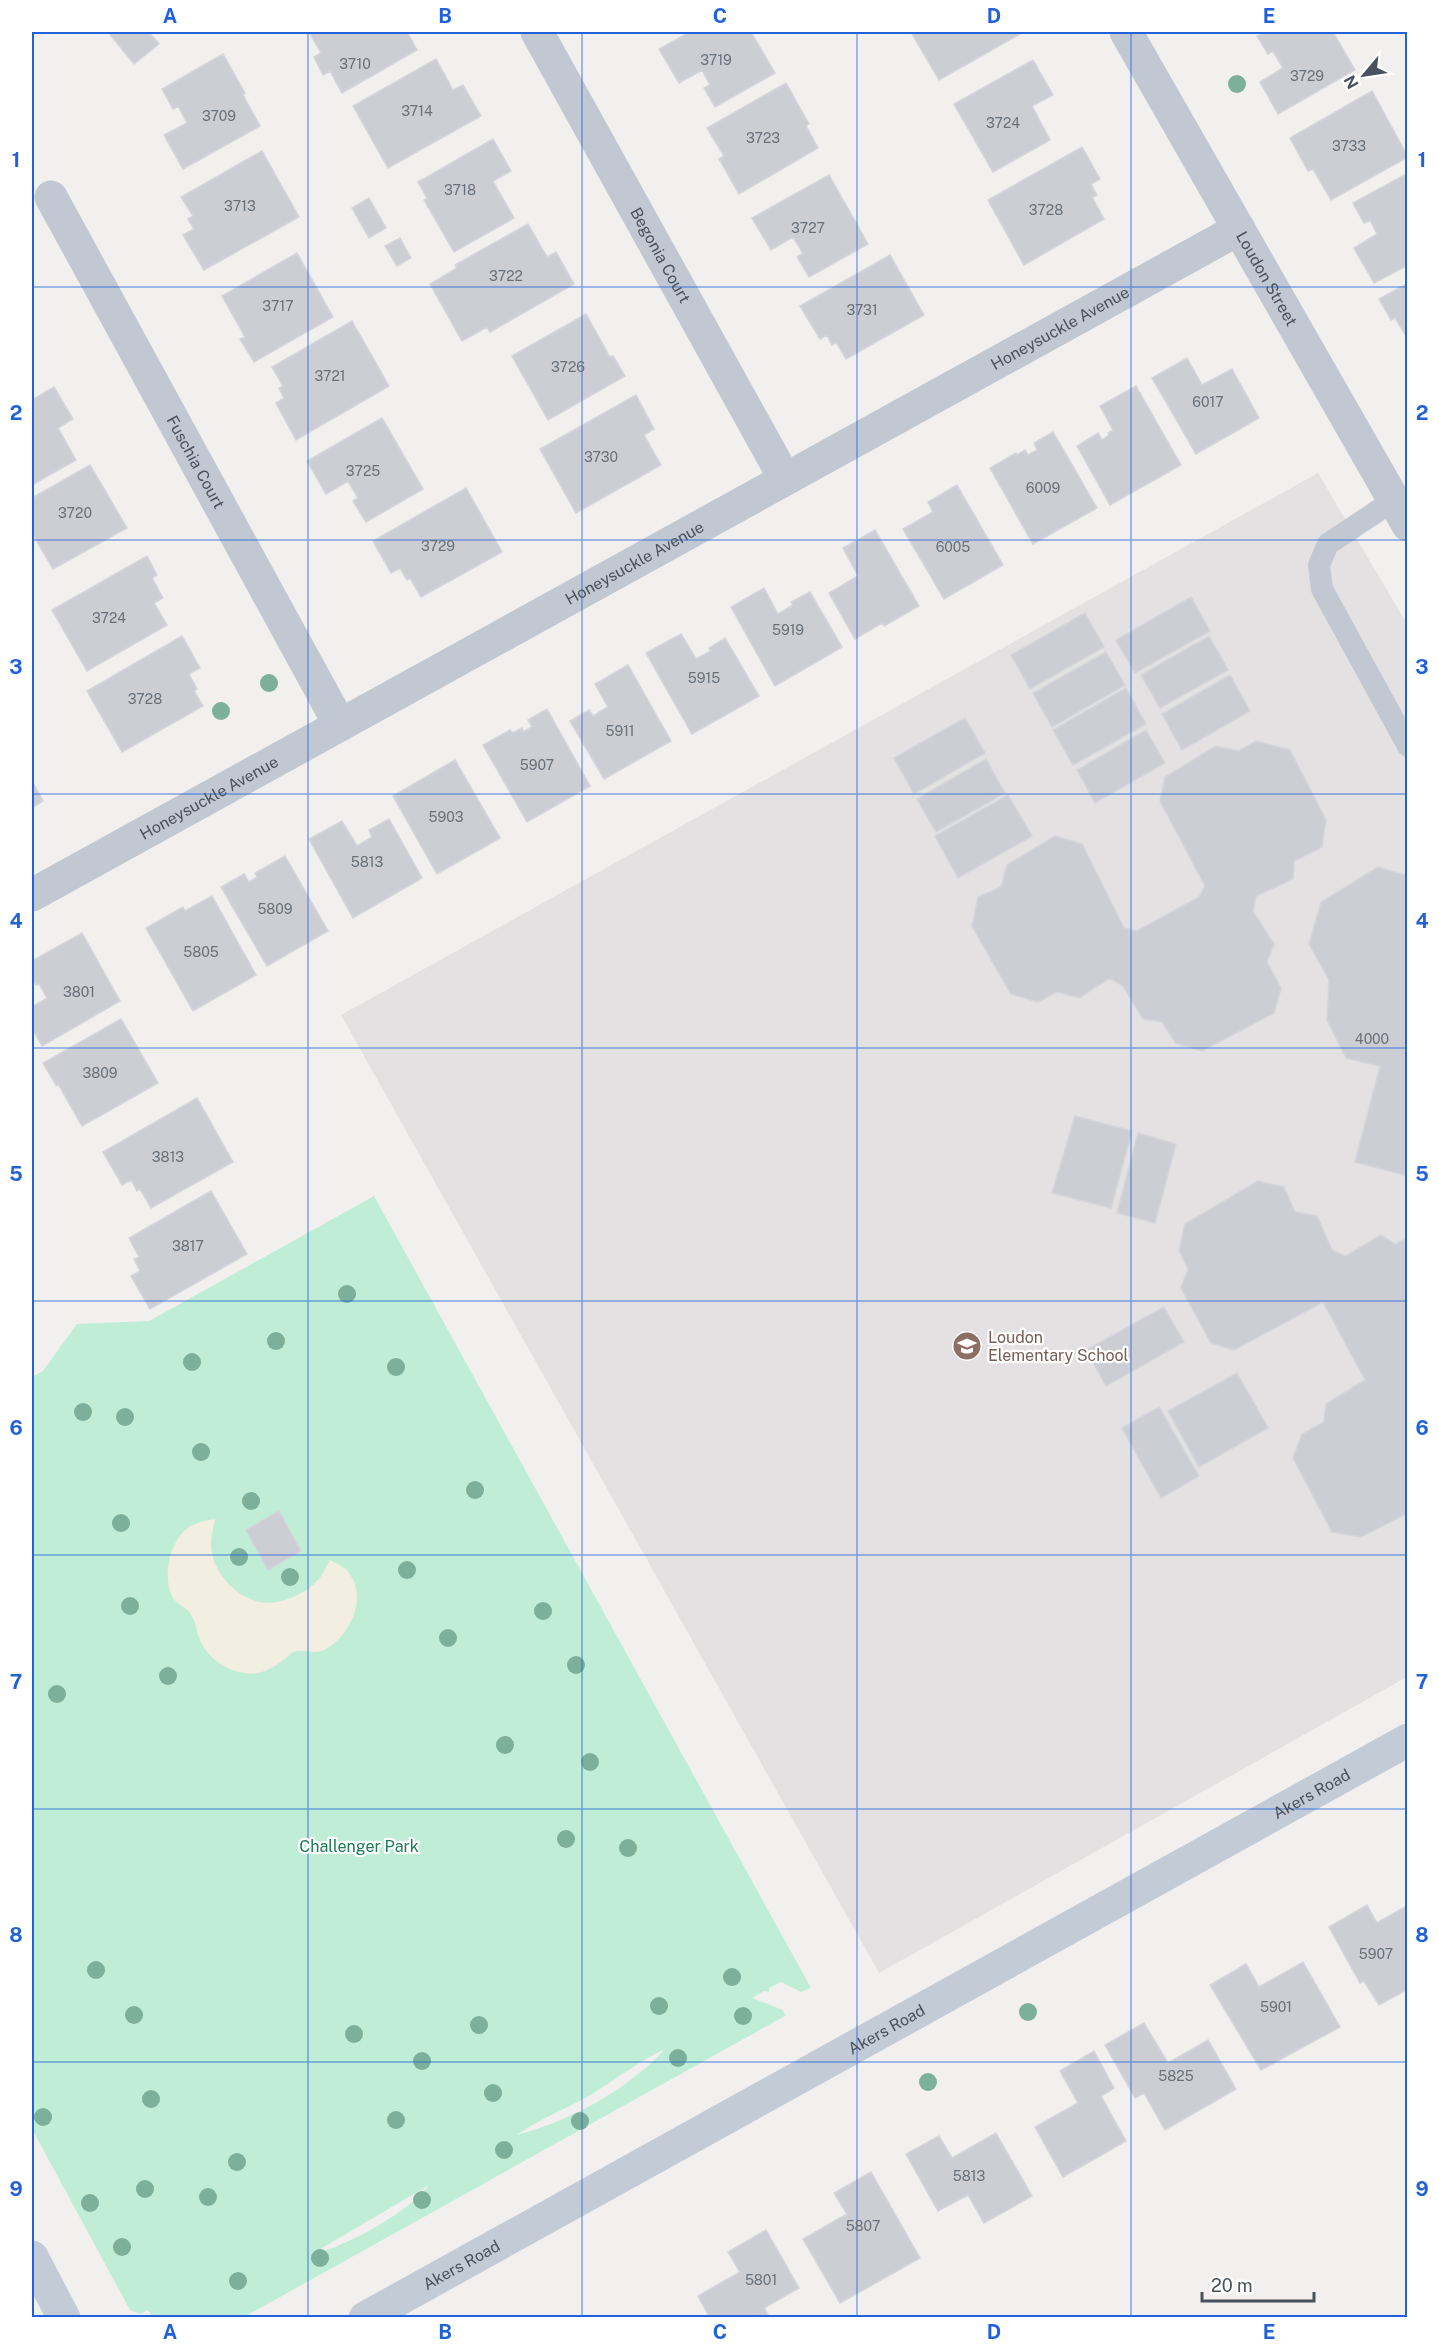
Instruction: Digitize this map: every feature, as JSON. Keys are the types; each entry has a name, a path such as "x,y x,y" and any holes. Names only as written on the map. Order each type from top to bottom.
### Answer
{"street":[{"name":"Begonia Court","path":"537,32 785,479"},
{"name":"Loudon Street","path":"1126,32 1401,513"},
{"name":"Fuschia Court","path":"51,197 340,725"},
{"name":"Honeysuckle Avenue","path":"32,895 1239,229"},
{"name":"Akers Road","path":"364,2318 1407,1740"},
{"path":"32,2257 64,2318"}],"lane":[{"path":"1401,513 1328,544 1319,565 1322,590 1407,746"}],"shaded area":[{"name":"Loudon Elementary School","path":"1318,473 1407,624 1407,1677 879,1973 341,1015"}],"green space":[{"name":"Challenger Park","path":"374,1196 811,1988 801,1992 781,1982 769,1988 769,1992 764,1991 752,1998 783,2010 785,2016 244,2317 152,2317 148,2310 140,2314 130,2310 32,2129 32,1377 43,1371 77,1324 149,1321","holes":["665,2049 616,2091 558,2121 517,2135 535,2123 594,2093","429,2185 407,2206 376,2227 342,2244 312,2254"]}],"sand":[{"path":"215,1519 211,1546 216,1565 226,1582 251,1599 267,1603 299,1594 318,1580 330,1560 345,1569 354,1583 357,1594 353,1616 342,1636 324,1650 293,1652 274,1667 259,1673 237,1672 213,1658 204,1648 190,1613 171,1594 168,1567 173,1549 182,1533 195,1524"}],"building":[{"path":"108,32 149,32 159,44 134,64"},
{"path":"309,32 407,32 417,50 342,93 330,71 323,75 314,57 321,53"},
{"path":"690,32 751,32 775,73 715,107 704,88 710,85 702,70 679,83 659,49"},
{"path":"911,32 1019,32 1020,34 939,80"},
{"path":"1265,32 1333,32 1355,70 1278,114 1260,82 1283,68 1273,51 1268,54 1257,36"},
{"path":"223,54 260,126 183,169 164,135 187,123 178,106 173,109 162,89"},
{"path":"436,59 453,90 463,85 481,116 388,168 353,106"},
{"path":"1033,60 1053,95 1032,106 1050,140 993,172 954,104"},
{"path":"786,83 809,124 806,126 818,148 739,194 719,159 724,156 707,128"},
{"path":"1372,91 1408,157 1331,200 1313,169 1308,171 1290,138"},
{"path":"493,139 511,171 493,181 514,218 454,252 424,200 427,198 418,182"},
{"path":"1082,147 1100,179 1091,184 1097,195 1092,197 1104,219 1024,265 988,200"},
{"path":"262,151 299,217 204,270 183,235 194,229 188,219 193,216 181,197"},
{"path":"1408,173 1408,265 1374,283 1354,248 1377,234 1370,220 1364,223 1353,203"},
{"path":"829,175 868,244 809,277 797,257 803,253 793,237 771,250 752,218"},
{"path":"369,198 386,228 369,238 352,208"},
{"path":"528,224 547,257 556,252 574,284 490,332 487,327 462,341 430,284 457,268 455,265"},
{"path":"400,238 411,258 397,266 385,246"},
{"path":"297,253 333,317 254,362 240,339 245,337 222,296"},
{"path":"890,255 924,315 846,359 836,342 832,345 827,335 820,339 800,306"},
{"path":"1408,283 1408,339 1395,318 1391,320 1379,299"},
{"path":"586,314 610,357 613,356 625,376 548,420 512,356"},
{"path":"352,321 389,386 296,440 276,403 284,398 279,388 283,386 272,367"},
{"path":"1187,358 1202,385 1232,369 1259,418 1196,454 1152,378"},
{"path":"1136,386 1181,465 1110,505 1077,446 1098,433 1102,440 1109,435 1108,433 1113,430 1100,406"},
{"path":"54,387 73,419 58,428 76,460 32,485 32,400"},
{"path":"636,395 654,429 644,435 661,465 576,513 540,449"},
{"path":"382,418 423,489 366,522 353,501 358,498 348,481 326,494 307,461"},
{"path":"1053,432 1097,508 1033,544 990,468 1016,453 1017,455 1025,450 1028,455 1037,450 1034,443"},
{"path":"90,465 127,528 53,569 32,533 32,498"},
{"path":"957,485 1003,565 944,599 903,529 933,512 928,502"},
{"path":"466,488 502,552 421,597 410,578 407,580 400,568 391,573 373,541"},
{"path":"875,530 919,606 884,626 882,623 855,639 829,593 858,576 843,548"},
{"path":"147,556 157,575 152,578 163,598 154,603 167,625 87,671 52,610"},
{"path":"764,588 778,614 793,605 791,602 810,592 842,647 775,686 731,607"},
{"path":"1191,597 1210,631 1135,673 1116,640"},
{"path":"1085,613 1104,647 1030,689 1011,655"},
{"path":"681,634 696,659 711,651 709,648 725,638 759,696 692,734 646,653"},
{"path":"182,636 200,668 189,674 197,689 194,691 203,706 122,752 87,691"},
{"path":"1209,636 1228,670 1160,708 1141,675"},
{"path":"1106,652 1125,685 1052,727 1033,693"},
{"path":"628,665 671,741 604,779 570,721 589,710 593,716 608,707 595,684"},
{"path":"1230,675 1250,711 1182,750 1162,714"},
{"path":"1126,688 1146,724 1073,765 1053,730"},
{"path":"547,709 590,786 527,822 483,745 510,730 513,733 522,728 523,732 532,727 528,720"},
{"path":"965,718 985,753 914,794 894,758"},
{"path":"1146,730 1165,763 1095,803 1077,770"},
{"path":"1256,741 1290,750 1326,820 1322,847 1294,861 1293,879 1256,896 1253,911 1274,944 1267,962 1281,988 1274,1013 1202,1051 1176,1043 1162,1022 1143,1019 1123,986 1110,978 1079,998 1057,992 1038,1002 1011,994 972,926 978,897 1001,887 1007,865 1055,836 1082,844 1124,928 1137,931 1199,897 1205,886 1160,801 1165,777 1216,746 1239,751"},
{"path":"986,759 1005,793 936,832 917,799"},
{"path":"455,760 500,838 437,874 393,796"},
{"path":"32,781 43,801 32,808"},
{"path":"1008,795 1032,836 958,878 935,836"},
{"path":"389,819 422,878 353,918 309,839 342,821 357,846 372,837 369,830"},
{"path":"285,856 328,931 267,966 221,887 244,874 249,882 257,877 255,873"},
{"path":"1378,867 1408,876 1408,1176 1355,1162 1380,1066 1346,1058 1327,1020 1329,980 1309,944 1321,902"},
{"path":"212,896 256,975 193,1011 146,928 183,907 185,911"},
{"path":"82,933 120,1001 42,1046 32,1028 32,1007 47,998 32,977 32,961"},
{"path":"121,1019 158,1083 82,1126 43,1063"},
{"path":"197,1098 233,1162 151,1208 140,1189 137,1191 131,1180 122,1185 103,1152"},
{"path":"1075,1116 1132,1131 1111,1208 1052,1193"},
{"path":"1138,1133 1176,1144 1155,1223 1117,1213"},
{"path":"1258,1181 1284,1187 1295,1212 1317,1216 1332,1250 1346,1256 1381,1235 1395,1244 1408,1238 1408,1513 1361,1537 1332,1532 1293,1458 1302,1434 1324,1422 1326,1404 1365,1380 1323,1302 1234,1350 1211,1343 1181,1288 1188,1269 1179,1250 1185,1224"},
{"path":"211,1191 247,1254 150,1309 131,1276 140,1271 134,1259 139,1257 129,1238"},
{"path":"1164,1307 1184,1342 1106,1386 1086,1350"},
{"path":"1237,1373 1268,1428 1199,1467 1168,1411"},
{"path":"1159,1407 1199,1476 1161,1498 1122,1428"},
{"path":"279,1511 301,1551 268,1570 246,1530"},
{"path":"1367,1905 1377,1923 1408,1905 1408,1989 1379,2005 1364,1981 1360,1983 1329,1927"},
{"path":"1303,1962 1340,2027 1261,2070 1210,1985 1246,1964 1259,1987"},
{"path":"1144,2023 1168,2063 1208,2040 1236,2089 1165,2130 1144,2093 1135,2098 1105,2045"},
{"path":"1094,2051 1114,2088 1101,2096 1126,2141 1063,2177 1035,2127 1078,2103 1060,2071"},
{"path":"996,2133 1032,2196 984,2223 968,2195 938,2211 906,2154 939,2136 952,2158"},
{"path":"871,2172 920,2258 840,2303 803,2239 847,2214 834,2193"},
{"path":"766,2230 799,2288 764,2308 770,2318 710,2318 698,2296 740,2272 728,2252"}],"place":[{"name":"Loudon Elementary School","path":"967,1346"}]}
